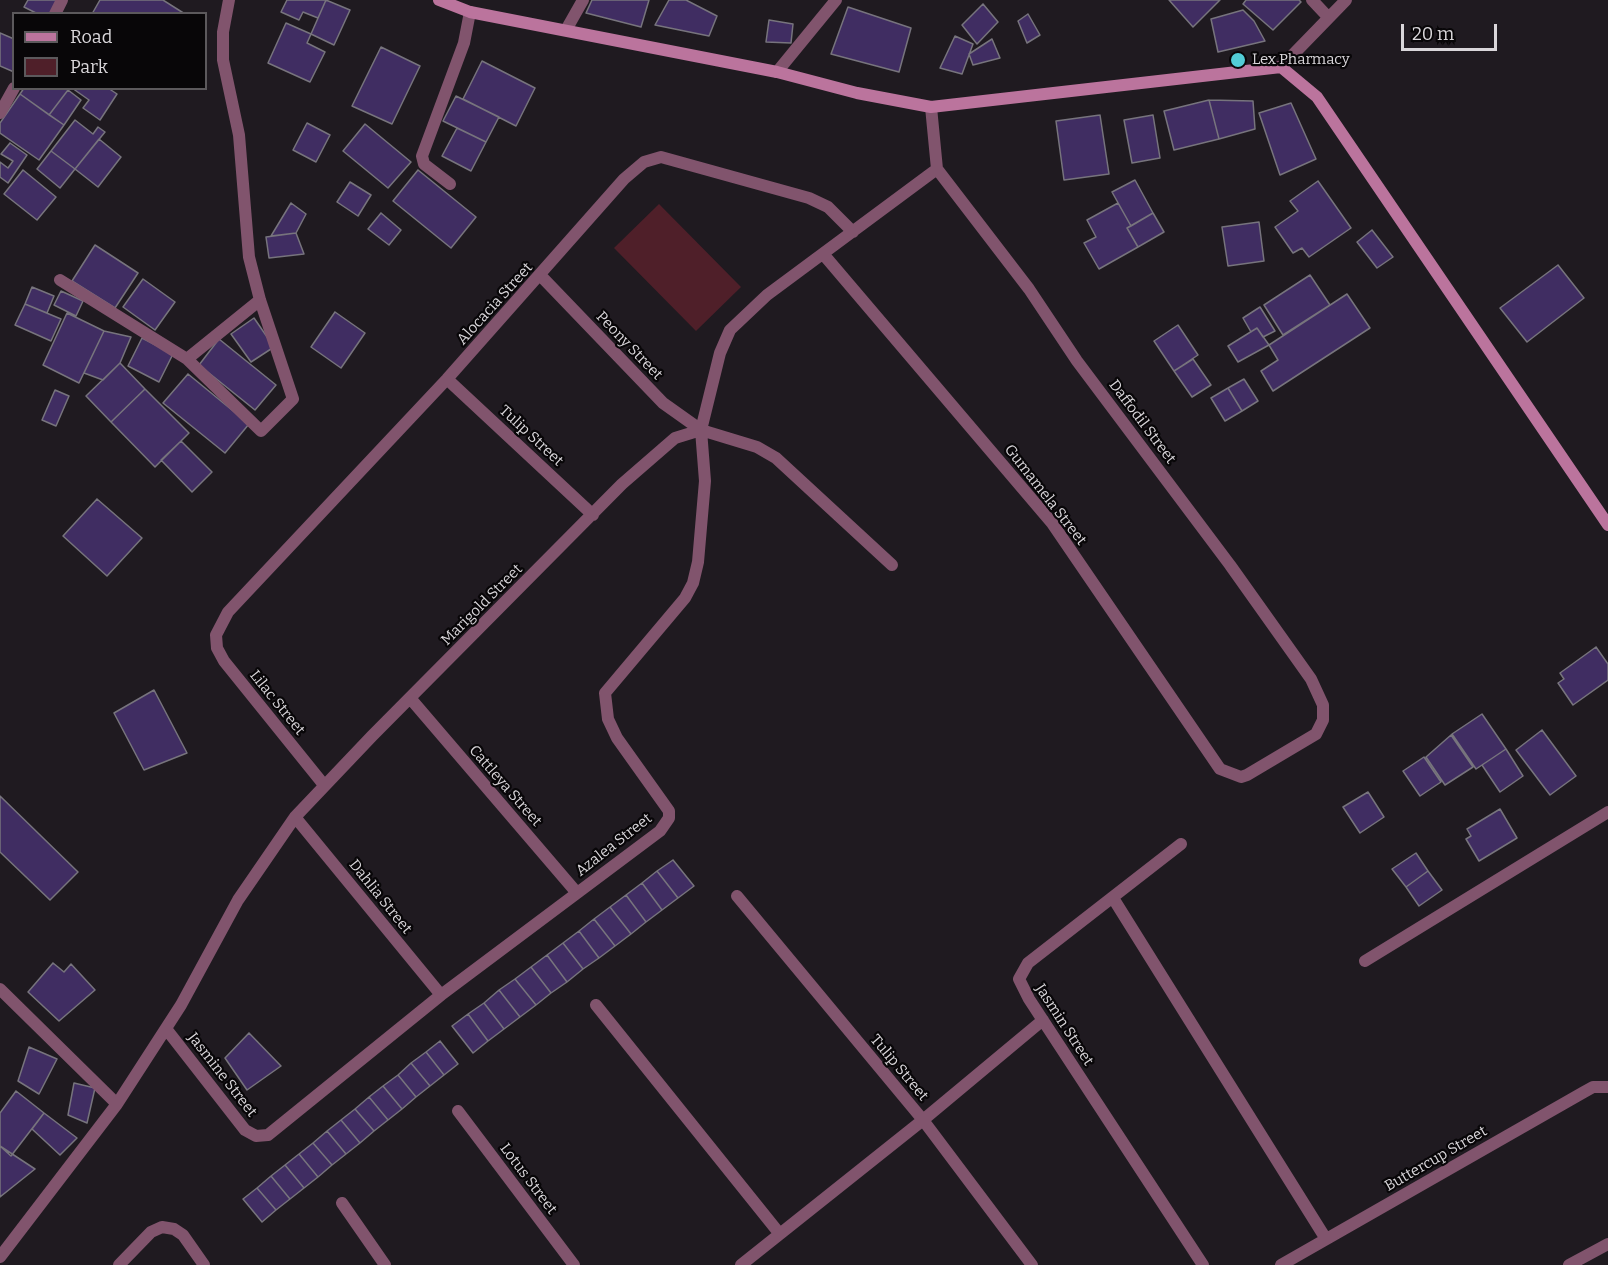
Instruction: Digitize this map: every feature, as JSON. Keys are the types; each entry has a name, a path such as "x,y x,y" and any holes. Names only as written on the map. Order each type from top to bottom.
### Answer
{"street":[{"path":"60,280 187,359 261,431 293,399 260,300 249,257 239,135 222,60 223,32 229,0"},
{"path":"439,0 470,12 777,72 857,93 931,107 1281,67 1346,0"},
{"path":"566,30 583,0"},
{"path":"777,72 836,0"},
{"path":"1312,0 1328,16"},
{"path":"450,184 424,164 422,156 464,43 470,12"},
{"path":"1281,67 1317,97 1608,525"},
{"path":"0,113 13,90"},
{"path":"701,430 720,353 730,330 767,295 824,255 937,169 931,107"},
{"name":"Alocacia Street","path":"216,635 228,612 447,379 624,179 650,158 661,158 808,198 828,207 853,231"},
{"name":"Daffodil Street","path":"937,169 1029,289 1077,361 1230,565 1320,695 1323,720 1316,734 1247,775 1241,777 1220,769"},
{"name":"Gumamela Street","path":"824,255 1052,522 1220,769"},
{"name":"Peony Street","path":"540,275 663,403 701,430 757,447 776,458 892,565"},
{"path":"187,359 260,300"},
{"name":"Tulip Street","path":"447,379 593,515"},
{"name":"Marigold Street","path":"0,1257 117,1104 167,1030 238,900 295,818 324,785 410,698 663,446 675,438 701,430"},
{"name":"Azalea Street","path":"256,1136 268,1135 282,1126 441,995 660,831 669,818 666,805 617,738 608,719 605,693 685,598 693,583 698,562 705,481 701,430"},
{"name":"Lilac Street","path":"216,635 217,648 224,661 324,785"},
{"name":"Cattleya Street","path":"410,698 577,893"},
{"path":"1365,961 1608,812"},
{"name":"Dahlia Street","path":"295,818 441,995"},
{"name":"Jasmin Street","path":"1181,844 1028,963 1019,979 1043,1020 1203,1265"},
{"name":"Tulip Street","path":"737,896 923,1120 1030,1261"},
{"path":"1113,898 1326,1239"},
{"path":"0,989 117,1104"},
{"path":"596,1005 779,1233"},
{"path":"741,1265 923,1120 1043,1020"},
{"name":"Jasmine Street","path":"167,1030 234,1117 245,1130 256,1136"},
{"name":"Buttercup Street","path":"1281,1265 1584,1092 1593,1088 1608,1087"},
{"name":"Lotus Street","path":"458,1112 574,1265"},
{"path":"342,1203 385,1265"},
{"path":"119,1265 150,1232 162,1227 174,1229 183,1235 204,1265"},
{"path":"1569,1265 1608,1244"},
{"path":"1017,1265 1030,1261"}],"green space":[{"path":"659,204 741,287 696,331 614,248"}],"building":[{"path":"28,0 60,0 55,12 34,12 24,7"},
{"path":"100,0 163,0 182,12 93,12"},
{"path":"287,0 326,0 318,18 303,12 299,20 281,12"},
{"path":"326,0 350,10 334,45 311,34"},
{"path":"592,0 649,0 641,27 586,13"},
{"path":"669,0 686,0 717,16 709,36 655,25"},
{"path":"1169,0 1220,0 1193,27"},
{"path":"1246,0 1299,0 1301,2 1273,30 1243,4"},
{"path":"983,4 998,22 977,44 962,25"},
{"path":"848,7 911,28 899,72 831,54"},
{"path":"1243,10 1254,21 1265,41 1218,52 1211,19"},
{"path":"1028,14 1040,35 1027,43 1018,21"},
{"path":"769,20 793,24 791,43 766,42"},
{"path":"286,23 311,34 307,43 325,52 310,82 268,63"},
{"path":"0,33 12,38 12,71 0,66"},
{"path":"955,36 973,44 962,74 940,68"},
{"path":"992,39 1000,58 973,65 969,54"},
{"path":"381,47 420,66 392,124 352,106"},
{"path":"482,61 535,88 516,126 463,99"},
{"path":"23,90 68,90 49,115 20,94"},
{"path":"68,90 81,100 64,125 49,115"},
{"path":"75,90 111,90 117,94 100,120 83,108 89,100"},
{"path":"20,94 64,125 39,160 0,133 0,123"},
{"path":"456,96 499,117 486,142 443,121"},
{"path":"1209,100 1253,101 1255,129 1219,139"},
{"path":"1209,100 1219,139 1174,150 1164,111"},
{"path":"1291,103 1316,159 1280,175 1259,113"},
{"path":"1100,115 1109,174 1064,180 1056,121"},
{"path":"1153,115 1160,158 1132,163 1124,120"},
{"path":"75,120 93,134 98,127 105,132 75,169 51,151"},
{"path":"307,123 330,135 316,162 293,150"},
{"path":"365,124 411,162 388,188 343,151"},
{"path":"457,128 486,142 471,171 442,156"},
{"path":"99,139 121,157 98,187 75,169"},
{"path":"10,143 27,155 8,183 0,177 0,162 8,168 13,161 1,154"},
{"path":"51,151 75,169 60,188 37,169"},
{"path":"23,170 56,197 37,220 4,194"},
{"path":"418,170 476,217 451,248 393,201"},
{"path":"1135,180 1153,213 1131,226 1112,192"},
{"path":"1318,181 1351,228 1309,257 1302,248 1293,253 1275,227 1298,211 1290,201"},
{"path":"350,182 371,195 358,216 337,202"},
{"path":"291,203 306,214 296,233 271,236"},
{"path":"1118,203 1131,226 1127,228 1138,247 1099,269 1084,243 1096,237 1087,220"},
{"path":"381,213 401,230 389,245 368,229"},
{"path":"1153,213 1164,232 1138,247 1127,228"},
{"path":"1259,222 1264,261 1228,266 1222,227"},
{"path":"1372,230 1393,257 1377,268 1357,242"},
{"path":"296,233 304,254 269,258 266,237"},
{"path":"95,245 138,273 115,308 72,281"},
{"path":"1558,265 1584,298 1527,342 1500,308"},
{"path":"1310,275 1330,305 1283,335 1264,305"},
{"path":"143,279 175,302 155,330 123,307"},
{"path":"32,287 54,296 47,313 25,304"},
{"path":"61,291 83,301 76,316 54,305"},
{"path":"1347,294 1370,328 1273,391 1261,371 1278,360 1269,345"},
{"path":"25,304 61,319 51,341 15,325"},
{"path":"1260,307 1275,331 1263,337 1257,328 1251,332 1243,318"},
{"path":"335,312 365,333 341,368 311,347"},
{"path":"67,313 104,331 79,383 43,365"},
{"path":"254,318 274,347 251,362 231,334"},
{"path":"1178,325 1198,355 1174,371 1154,341"},
{"path":"1257,328 1269,345 1238,362 1228,346"},
{"path":"104,331 131,337 120,363 103,380 84,373"},
{"path":"142,338 173,354 159,382 128,366"},
{"path":"219,339 276,385 255,410 199,365"},
{"path":"1193,359 1211,385 1192,397 1174,371"},
{"path":"120,363 145,389 111,422 86,396"},
{"path":"188,374 249,424 225,453 163,403"},
{"path":"1244,379 1258,401 1242,411 1228,388"},
{"path":"1228,388 1242,411 1225,421 1211,398"},
{"path":"145,389 189,433 155,467 111,422"},
{"path":"55,390 69,396 56,426 42,420"},
{"path":"181,441 212,472 192,492 161,460"},
{"path":"97,499 142,538 107,576 63,536"},
{"path":"1596,647 1608,664 1608,680 1573,705 1558,683 1564,679 1560,673"},
{"path":"154,690 187,753 144,770 114,713"},
{"path":"1482,714 1506,749 1476,769 1452,734"},
{"path":"1542,730 1576,776 1550,795 1516,750"},
{"path":"1451,735 1473,767 1445,785 1426,757"},
{"path":"1506,749 1523,776 1500,792 1482,765"},
{"path":"1424,757 1441,782 1420,796 1403,771"},
{"path":"1368,792 1384,817 1360,833 1343,807"},
{"path":"0,796 78,872 50,900 0,852"},
{"path":"1500,809 1517,838 1479,861 1466,839 1471,836 1467,829"},
{"path":"1416,853 1428,871 1406,887 1392,869"},
{"path":"673,860 694,886 678,898 657,871"},
{"path":"657,871 678,898 662,910 642,883"},
{"path":"1428,871 1442,890 1419,906 1406,887"},
{"path":"642,883 662,910 646,922 626,895"},
{"path":"626,895 646,922 631,934 610,907"},
{"path":"610,907 631,934 615,946 594,919"},
{"path":"594,919 615,946 599,958 579,931"},
{"path":"579,931 599,958 583,969 563,943"},
{"path":"563,943 583,969 567,982 547,955"},
{"path":"547,955 567,982 551,993 531,967"},
{"path":"53,963 64,972 71,964 95,990 59,1021 28,992"},
{"path":"531,967 551,993 536,1005 515,979"},
{"path":"515,979 536,1005 520,1017 499,990"},
{"path":"499,990 520,1017 504,1029 484,1003"},
{"path":"484,1003 504,1029 488,1041 468,1014"},
{"path":"468,1014 488,1041 473,1053 452,1026"},
{"path":"249,1033 281,1066 247,1090 225,1058"},
{"path":"440,1041 458,1064 444,1075 426,1052"},
{"path":"29,1047 57,1059 39,1094 18,1081"},
{"path":"426,1052 444,1075 430,1086 411,1063"},
{"path":"411,1063 430,1086 416,1097 398,1075"},
{"path":"398,1075 416,1097 402,1109 383,1086"},
{"path":"74,1083 95,1088 87,1123 68,1115"},
{"path":"383,1086 402,1109 388,1120 369,1097"},
{"path":"16,1091 44,1113 11,1156 0,1146 0,1113"},
{"path":"369,1097 388,1120 374,1131 355,1109"},
{"path":"355,1109 374,1131 360,1143 341,1120"},
{"path":"44,1113 77,1138 60,1155 32,1129"},
{"path":"341,1120 360,1143 346,1154 327,1131"},
{"path":"327,1131 346,1154 332,1165 313,1143"},
{"path":"313,1143 332,1165 318,1177 299,1154"},
{"path":"0,1146 35,1169 0,1197"},
{"path":"299,1154 318,1177 304,1188 285,1165"},
{"path":"285,1165 304,1188 290,1199 271,1176"},
{"path":"271,1176 290,1199 276,1210 257,1188"},
{"path":"257,1188 276,1210 262,1222 243,1199"}],"place":[{"name":"Lex Pharmacy","path":"1238,60"}]}
